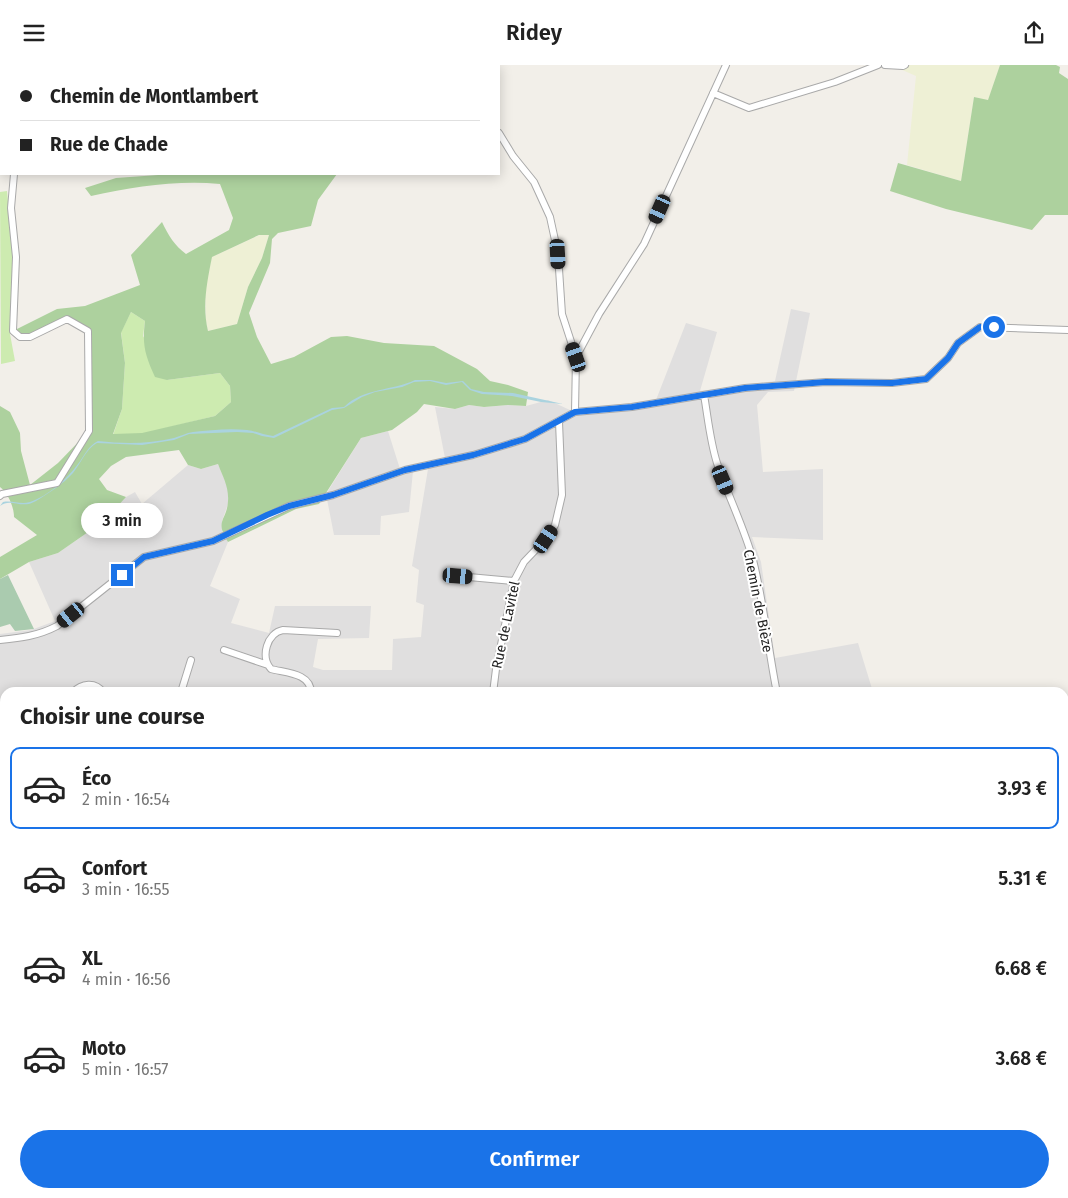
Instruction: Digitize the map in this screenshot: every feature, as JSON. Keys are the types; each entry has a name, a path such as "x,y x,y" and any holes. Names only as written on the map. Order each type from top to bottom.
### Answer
{"street":[{"path":"576,357 599,314 644,244 726,65"},
{"path":"713,93 748,108 834,82 878,65"},
{"path":"885,65 903,67 905,65"},
{"path":"500,135 513,156 534,182 550,217 558,254 562,314 576,357 575,412"},
{"path":"0,496 2,494 57,483 89,431 88,331 67,319 30,337 20,337 13,331 16,257 11,208 14,175"},
{"path":"0,640 41,634 57,626 144,557 213,541 289,506 333,495 405,470 473,455 525,439 575,412 632,407 745,388 826,382 892,383 926,379 948,358 958,343 980,327 1068,330"},
{"name":"Chemin de Bièze","path":"704,395 712,446 717,463 755,568 776,687"},
{"name":"Rue de Lavitel","path":"494,687 514,581 524,562 546,539 555,525 561,505 558,422"},
{"path":"458,576 514,581"},
{"path":"268,665 265,652 270,639 278,631 337,633"},
{"path":"224,650 268,665 271,669 302,676 307,679 311,687"},
{"path":"183,687 191,660"},
{"path":"78,687 90,684 98,687"}],"shaded area":[{"path":"791,309 810,313 794,391 768,392 757,405 763,472 823,469 823,540 752,537 761,562 775,658 858,643 871,687 0,687 0,634 31,630 55,621 29,562 58,553 104,521 126,497 135,492 142,504 188,465 201,469 218,464 228,487 228,504 222,521 222,532 228,542 210,586 240,599 231,623 269,633 275,606 371,606 369,638 318,639 313,667 323,670 392,670 393,639 421,637 424,605 416,602 419,570 412,566 428,469 413,471 409,512 381,516 380,535 334,535 326,494 361,438 388,431 400,469 445,458 435,407 455,409 469,405 484,407 526,406 548,400 570,410 656,400 686,323 717,332 700,391 775,381"}],"green space":[{"path":"891,65 1000,65 988,101 974,97 961,181 907,165 916,76"},
{"path":"1000,65 1056,65 1060,67 1059,73 1068,79 1068,215 1045,215 1032,230 946,209 890,191 898,163 961,181 974,97 988,100"},
{"path":"158,175 336,175 318,200 311,226 278,233 272,239 270,263 249,313 257,337 271,364 294,357 331,337 347,336 384,343 434,346 477,369 490,381 528,392 526,406 484,407 469,405 455,409 424,404 417,412 392,430 361,438 319,504 296,509 228,542 222,529 222,521 227,508 228,491 218,464 201,469 188,465 179,450 126,457 111,466 99,479 107,490 126,497 104,521 58,553 29,562 0,579 0,557 37,535 14,517 10,501 0,487 0,406 10,412 20,433 21,451 30,485 58,463 89,431 88,331 67,320 30,337 13,331 57,309 85,306 140,285 131,255 162,222 172,240 186,254 229,230 233,218 220,184 187,183 155,185 91,196 85,188 116,178","holes":["259,235 269,235 262,258 248,287 237,324 208,331 205,303 212,257","131,312 145,321 145,350 155,377 167,380 220,373 230,386 231,402 215,416 142,433 113,434 122,409 125,363 121,333"]},
{"path":"7,191 13,251 10,334 15,361 1,364 0,192"},
{"path":"260,235 269,235 262,258 248,287 237,324 208,331 205,287 212,257"},
{"path":"131,312 145,321 143,336 167,380 220,373 230,386 231,402 215,416 142,434 113,435 122,409 125,363 121,332"},
{"path":"8,575 34,629 15,631 10,624 0,627 0,579"}],"water":[{"path":"415,380 431,380 446,383 463,381 471,389 484,392 513,393 563,404 512,396 482,394 470,390 462,382 446,385 430,381 414,382 362,397 344,408 332,410 274,438 253,433 237,432 189,434 174,440 142,445 97,443 87,452 69,477 46,495 31,503 8,503 0,506 3,502 30,502 50,491 68,475 89,448 98,441 146,442 165,440 193,432 227,429 247,430 273,436 332,408 344,407 360,396"}],"route":[{"path":"122,575 144,557 213,541 289,506 333,495 405,470 473,455 525,439 575,412 632,407 745,388 826,382 892,383 926,379 948,358 958,343 980,327 994,327"}]}
